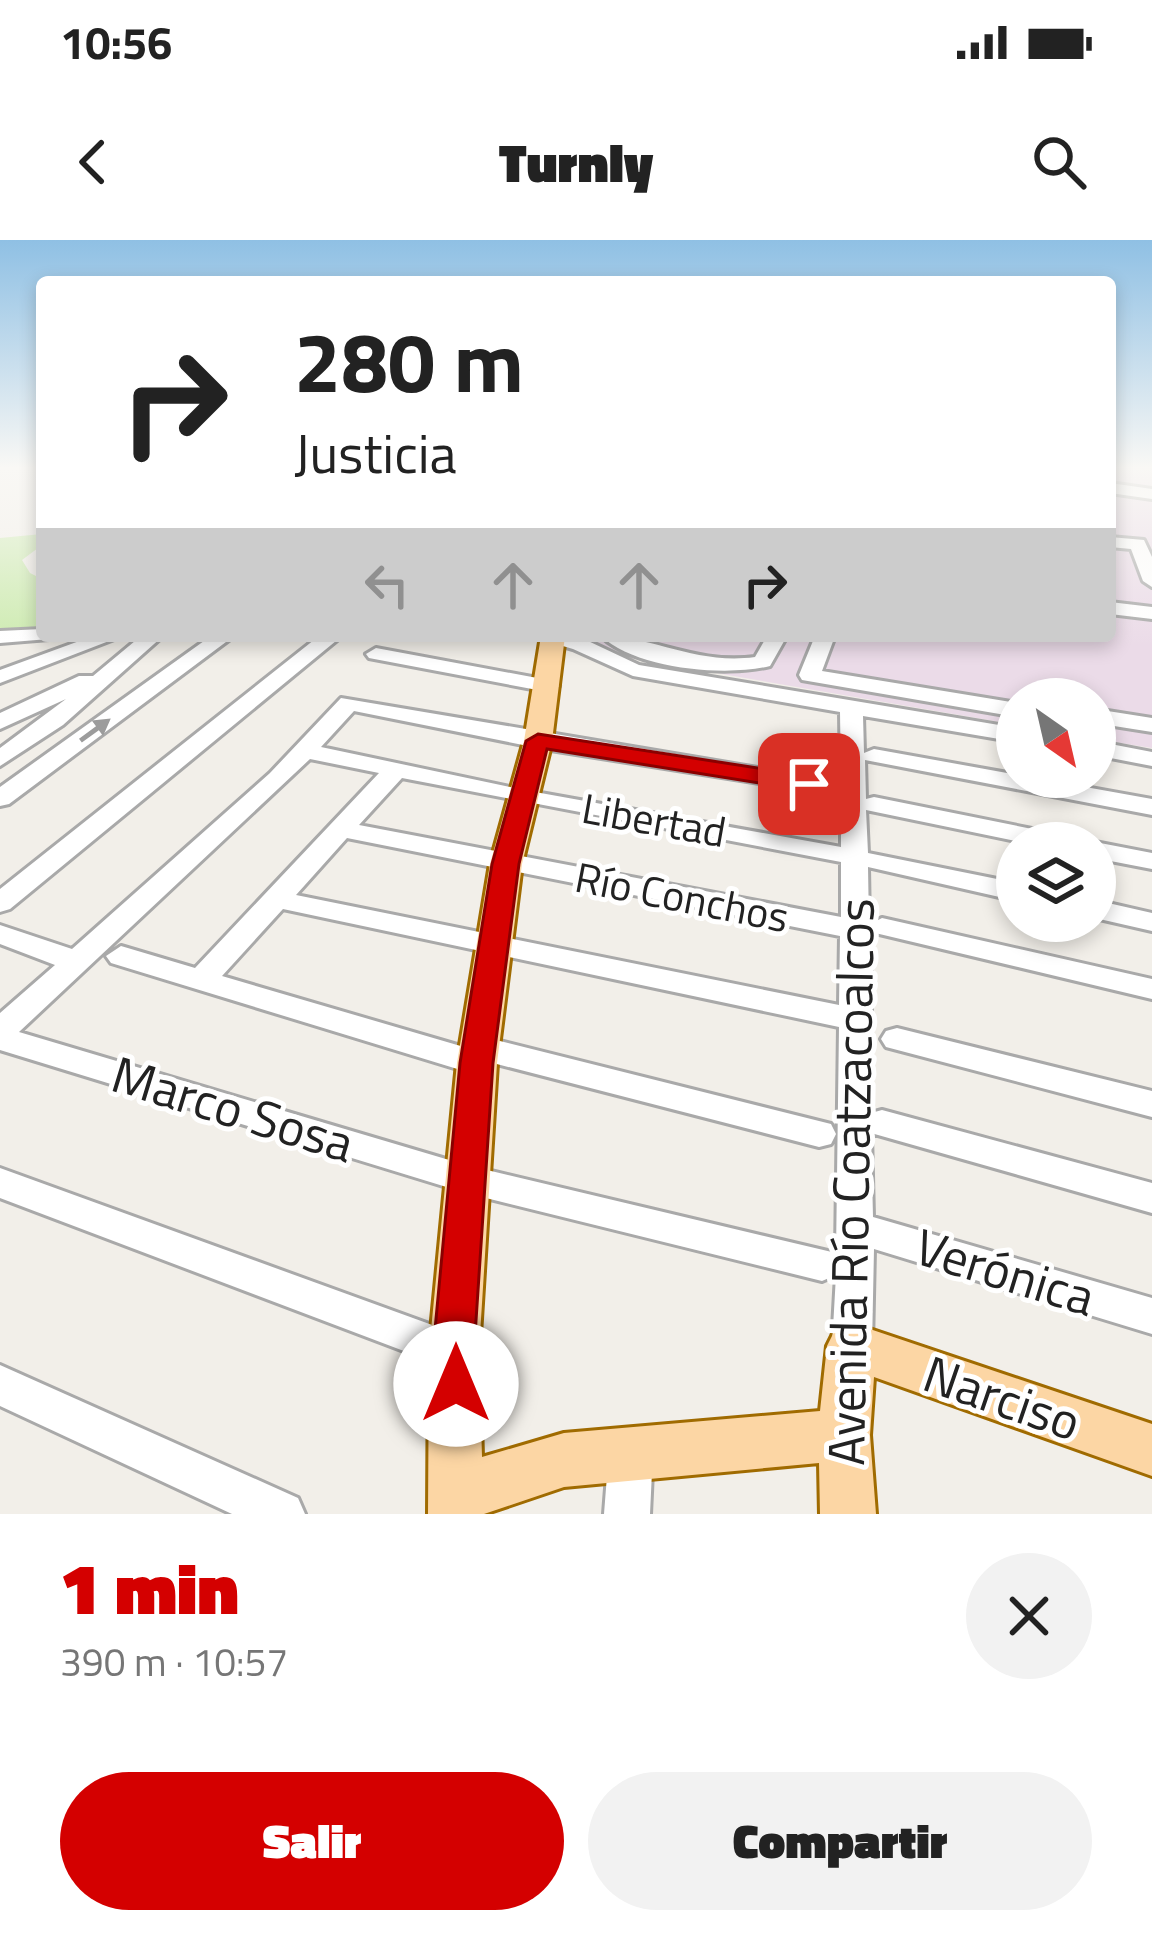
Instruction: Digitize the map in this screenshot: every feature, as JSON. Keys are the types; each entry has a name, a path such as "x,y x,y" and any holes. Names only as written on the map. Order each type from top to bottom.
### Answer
{"main road":[{"path":"548,642 548,686 506,864 478,1056 454,1351 458,1502 564,1460 631,1450 844,1435"},
{"name":"Avenida Río Coatzacoalcos","path":"848,1514 844,1435 852,1346"},
{"name":"Narciso","path":"852,1346 1152,1450"}],"street":[{"path":"1117,544 1138,544 1152,581"},
{"path":"1116,609 1152,613"},
{"path":"0,638 36,635"},
{"path":"0,677 96,642"},
{"path":"0,759 55,720 146,642"},
{"path":"0,799 216,642"},
{"path":"0,903 325,642"},
{"path":"570,642 633,670 996,731"},
{"path":"620,642 630,649 744,668 763,662 774,642"},
{"path":"823,642 809,675 996,706"},
{"path":"376,654 548,686"},
{"path":"0,727 108,673"},
{"path":"0,1035 307,751 349,703 864,798 996,828"},
{"name":"Avenida Río Coatzacoalcos","path":"850,705 864,798 863,859 870,929 858,1020 852,1346"},
{"path":"1116,719 1152,725"},
{"path":"0,727 55,720"},
{"path":"1116,733 1152,739"},
{"name":"Libertad","path":"307,751 996,888"},
{"path":"1116,752 1152,758"},
{"path":"874,756 1152,807"},
{"path":"204,977 395,772"},
{"name":"Río Conchos","path":"341,830 870,929 1152,988"},
{"path":"1116,854 1152,861"},
{"path":"275,899 858,1020"},
{"path":"1116,914 1152,922"},
{"path":"0,934 77,962"},
{"path":"121,956 478,1056 819,1134"},
{"name":"Marco Sosa","path":"0,1035 466,1179 822,1264"},
{"path":"897,1039 1152,1104"},
{"path":"883,1124 1152,1198"},
{"path":"0,1184 454,1351"},
{"name":"Verónica","path":"857,1228 1152,1316"},
{"path":"0,1384 282,1514"},
{"path":"627,1514 631,1450"}],"shaded area":[{"path":"1116,527 1152,527 1152,748 1116,742 1116,678 996,678 996,721 624,657 595,642 1116,642"}],"green space":[{"path":"36,535 36,550 22,560 36,576 36,628 0,630 0,538"}],"route":[{"path":"456,1384 454,1351 477,1063 506,864 538,741 809,784"}]}
